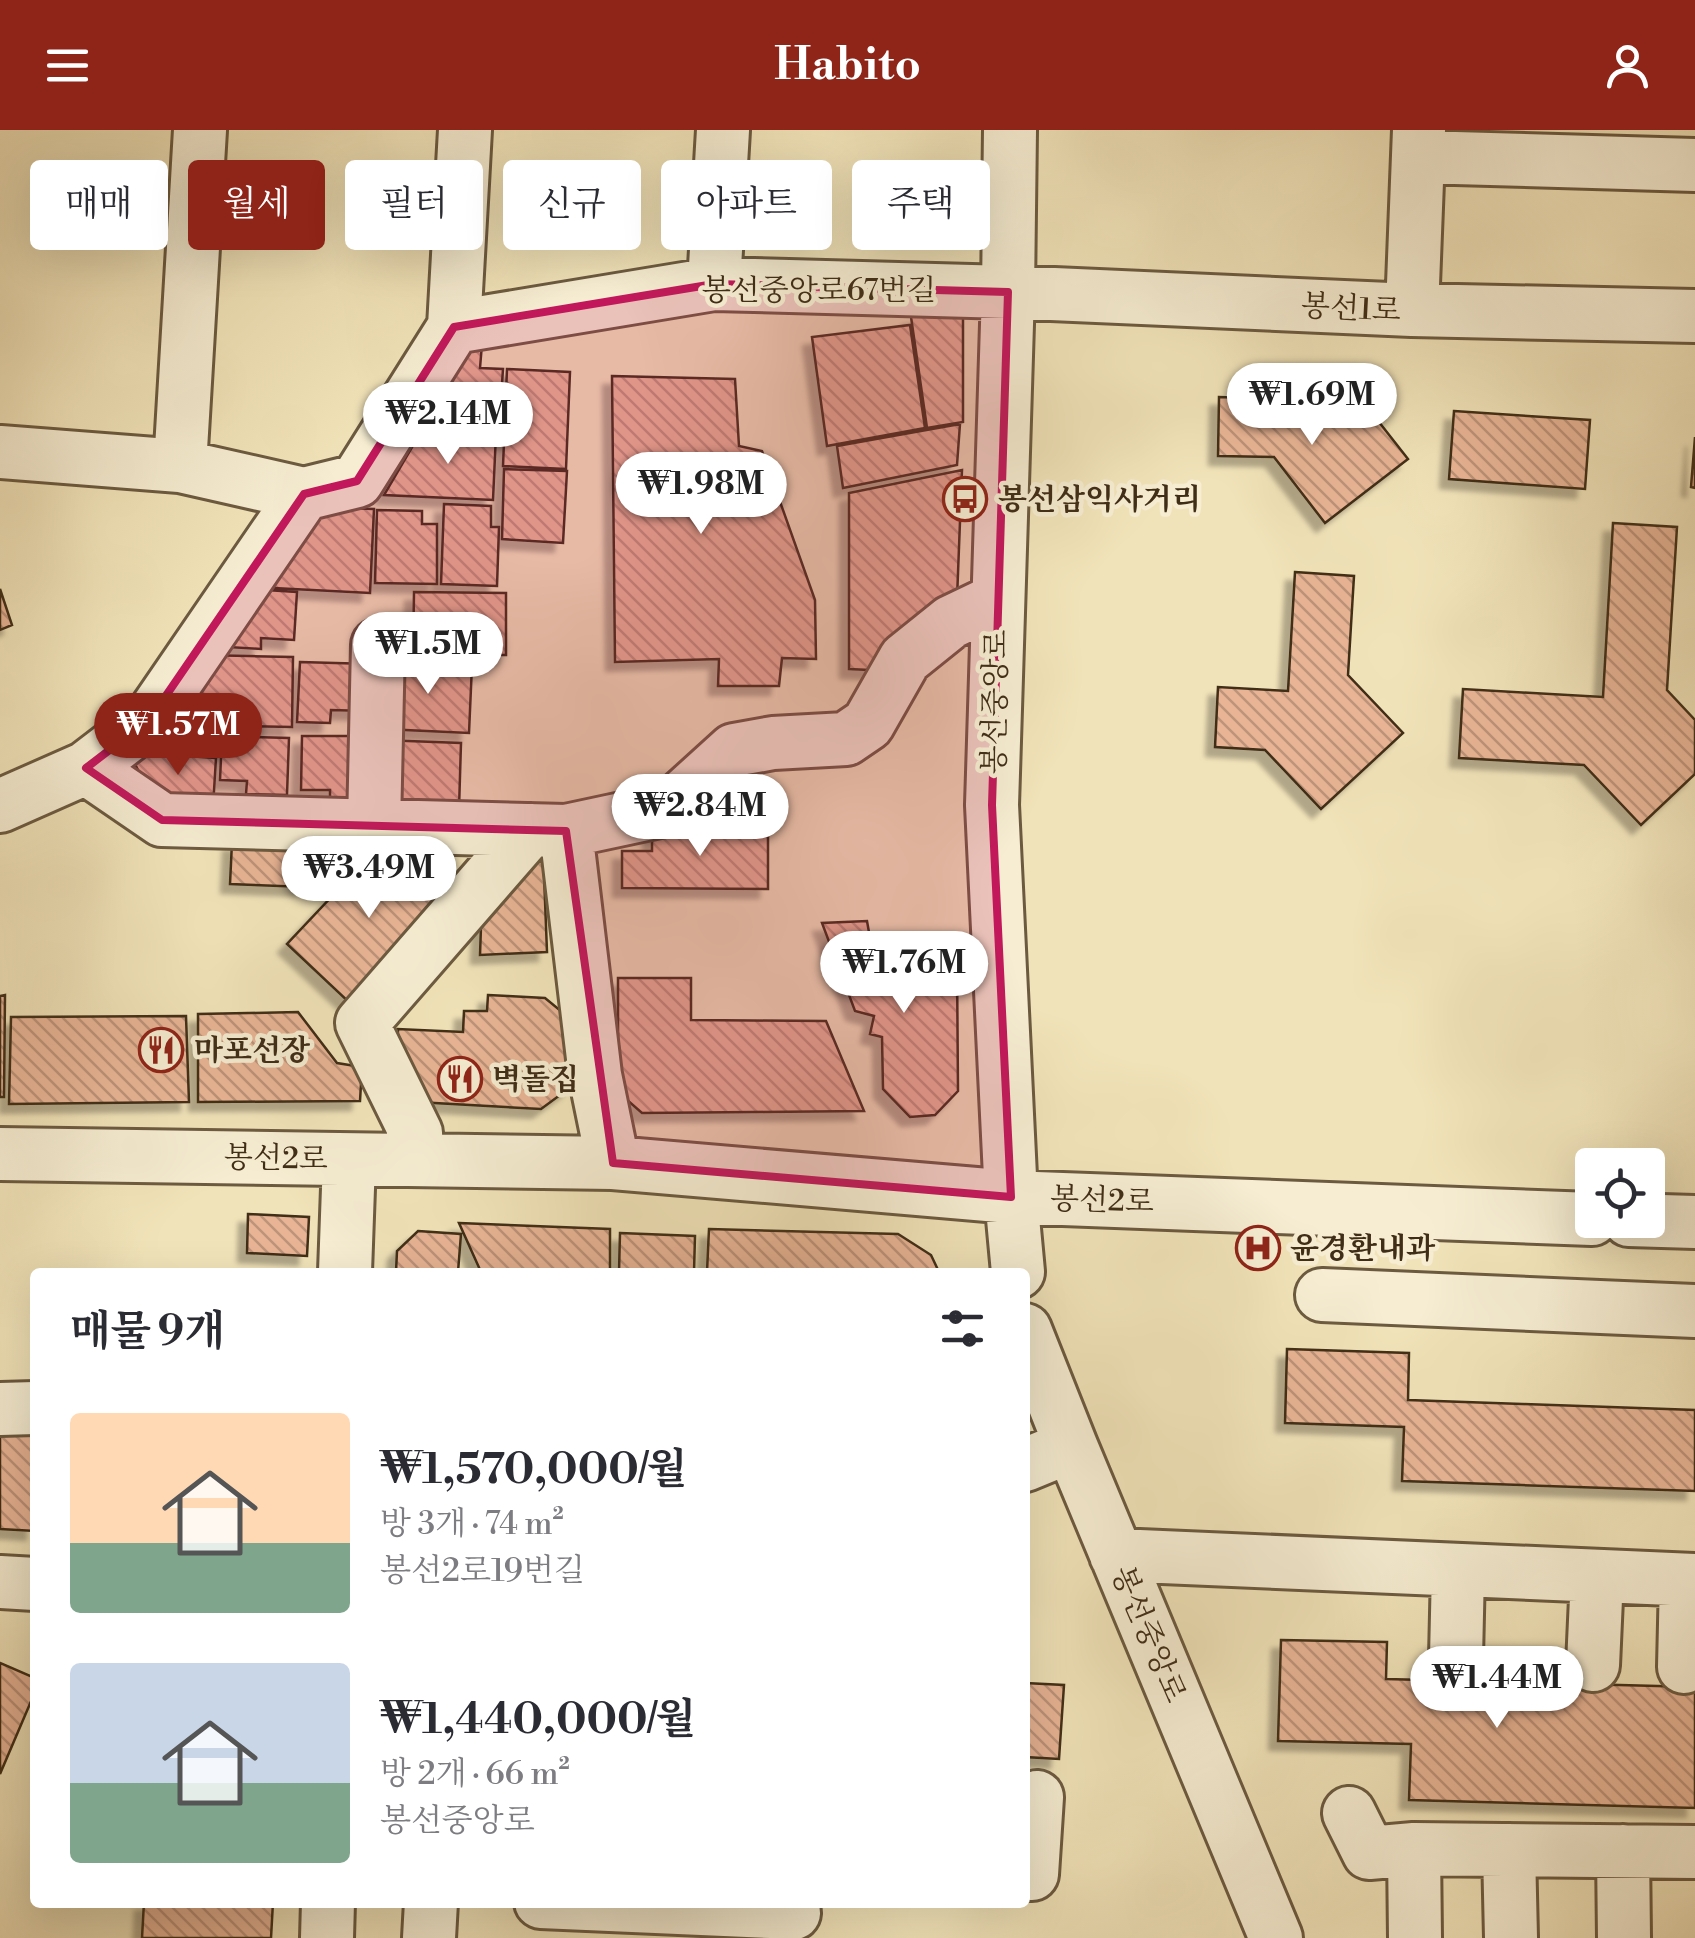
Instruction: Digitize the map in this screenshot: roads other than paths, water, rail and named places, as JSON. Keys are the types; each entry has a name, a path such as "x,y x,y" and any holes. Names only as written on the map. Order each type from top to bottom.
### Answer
{"street":[{"path":"180,466 200,130"},
{"path":"0,452 180,466 304,494 357,481 454,327 464,130"},
{"path":"714,284 722,130"},
{"name":"봉선중앙로","path":"1010,130 992,805 1018,1268"},
{"path":"1412,310 1419,144 1695,165"},
{"name":"봉선중앙로67번길","path":"454,327 714,284 1008,292"},
{"name":"봉선1로","path":"1008,292 1412,310 1695,316"},
{"path":"0,806 86,768 150,719 304,494"},
{"path":"86,768 162,820 548,830 669,809 734,750 772,743 846,739 868,724 905,658 951,622 997,600"},
{"path":"374,826 378,645 402,645"},
{"path":"417,1160 416,1133 362,1023 548,830"},
{"path":"548,830 612,1163"},
{"name":"봉선2로","path":"0,1154 612,1163 1011,1197 1575,1218"},
{"path":"345,1268 349,1160"},
{"path":"1665,1221 1695,1222"},
{"path":"1322,1295 1695,1311"},
{"name":"봉선중앙로","path":"1030,1357 1048,1456 1116,1555 1276,1938"},
{"path":"0,1409 30,1408"},
{"path":"1116,1555 1691,1580 1684,1667"},
{"path":"1456,1658 1458,1570"},
{"path":"1594,1665 1597,1576"},
{"path":"0,1582 30,1584"},
{"path":"1030,1874 1037,1797"},
{"path":"1349,1813 1369,1852 1695,1852"},
{"path":"1414,1849 1415,1938"},
{"path":"1509,1850 1511,1938"},
{"path":"1622,1851 1624,1938"},
{"path":"327,1938 328,1908"},
{"path":"429,1938 431,1908"},
{"path":"636,1908 794,1918"}],"place":[{"name":"봉선삼익사거리","path":"965,499"},
{"name":"마포선장","path":"161,1050"},
{"name":"벽돌집","path":"460,1079"},
{"name":"윤경환내과","path":"1258,1248"}]}
